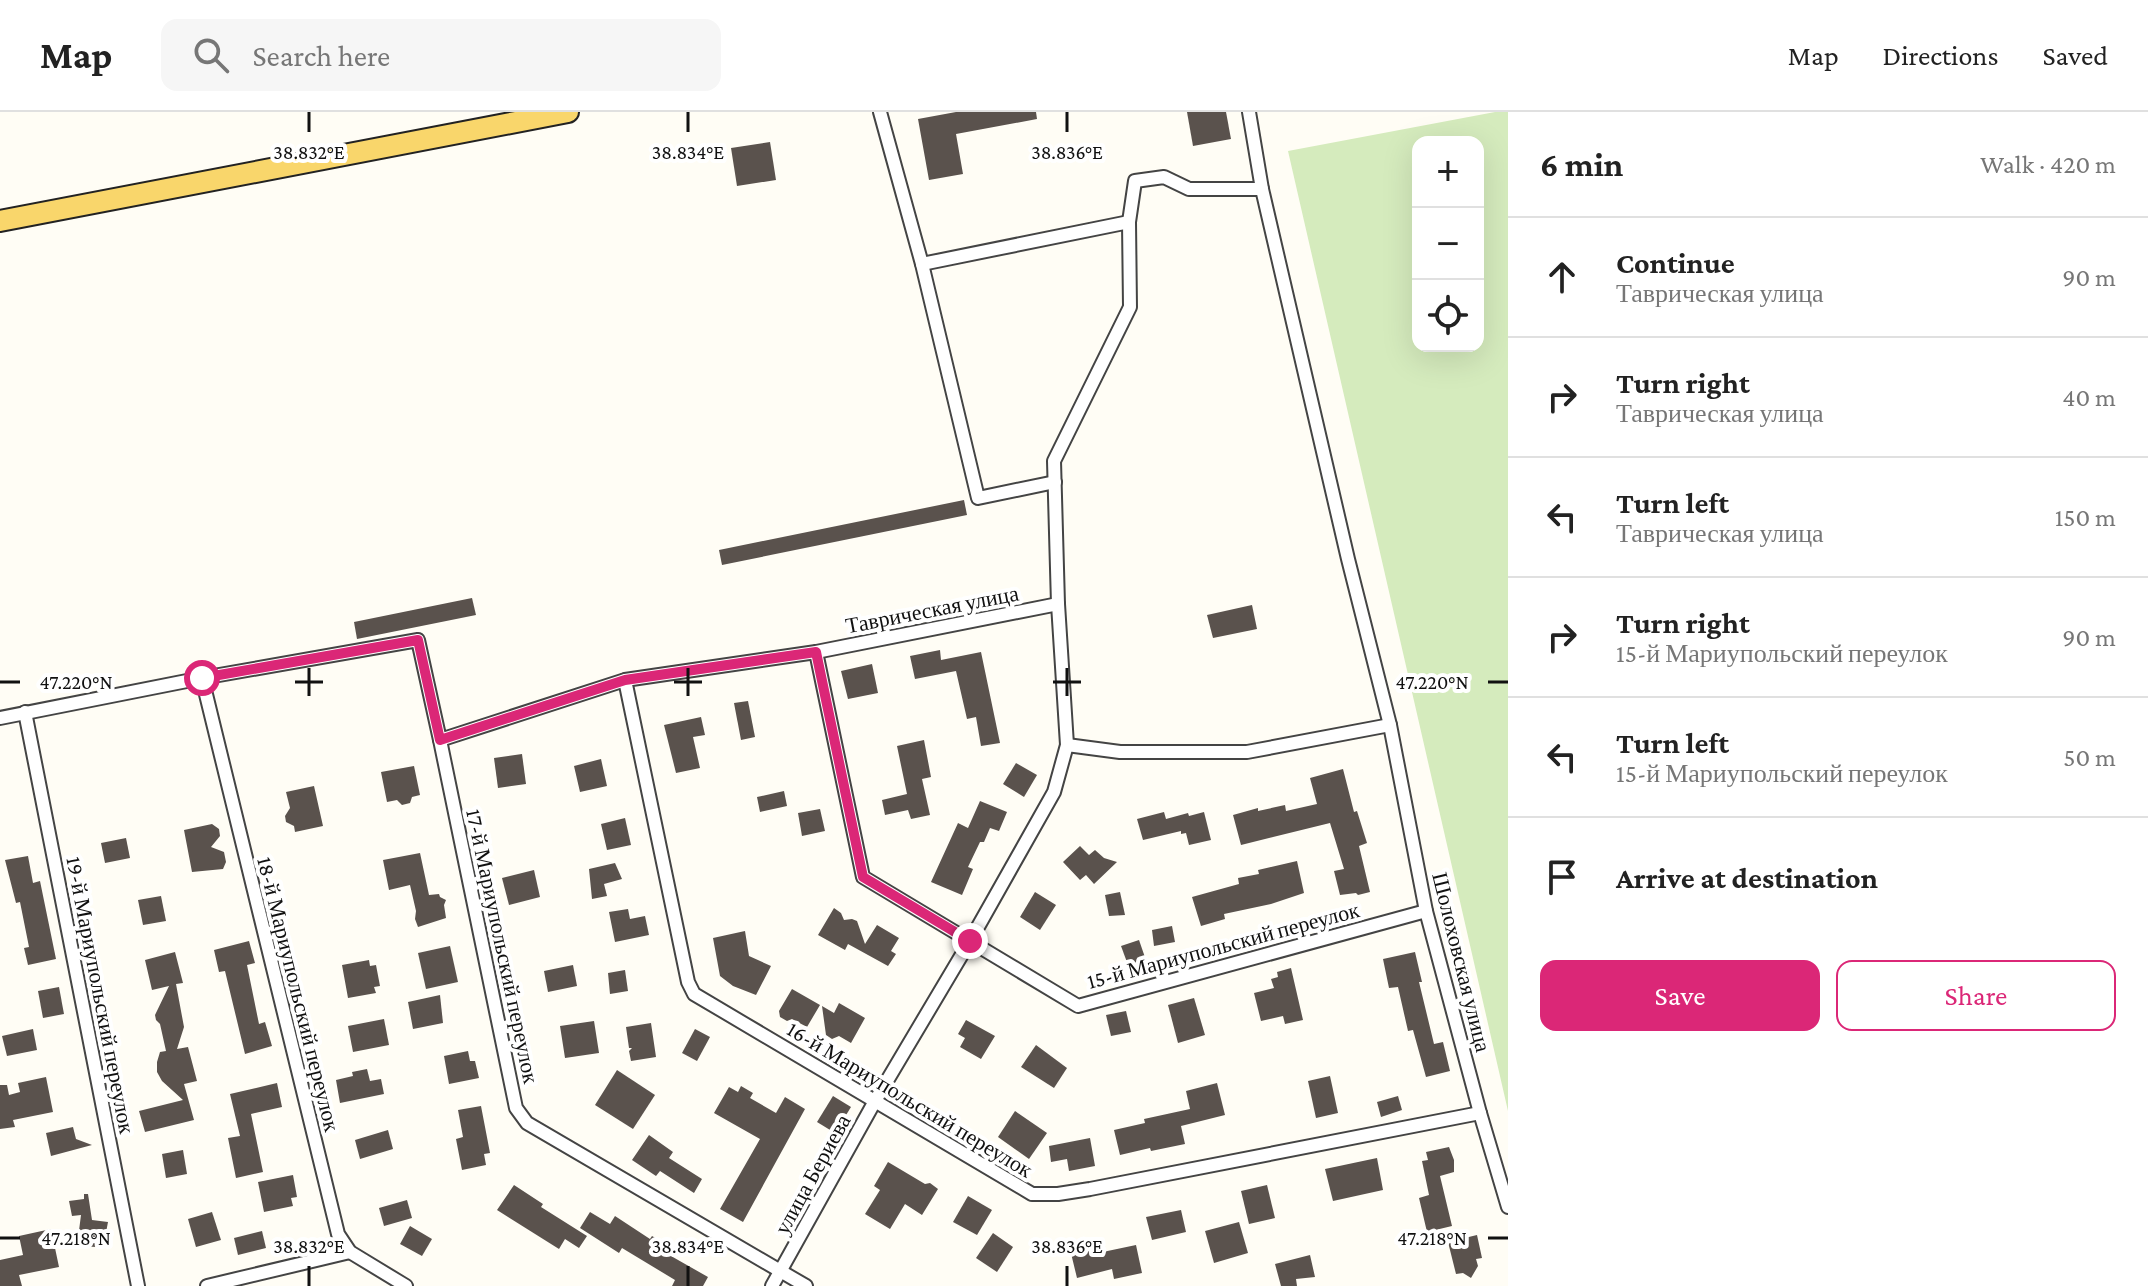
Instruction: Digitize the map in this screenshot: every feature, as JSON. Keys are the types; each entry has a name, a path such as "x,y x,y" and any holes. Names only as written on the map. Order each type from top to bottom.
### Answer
{"main road":[{"path":"0,221 568,112"}],"street":[{"path":"880,112 922,264 978,498 1055,482"},
{"name":"Шолоховская улица","path":"1249,112 1262,189 1390,725 1426,911 1508,1207"},
{"name":"улица Бериева","path":"772,1286 1054,792 1067,745 1058,604 1054,461 1130,307 1129,222 1135,181 1164,177 1189,189 1262,189"},
{"path":"922,264 1129,222"},
{"name":"Таврическая улица","path":"440,740 625,680 816,652 1058,604"},
{"path":"0,718 418,640 440,740"},
{"name":"15-й Мариупольский переулок","path":"816,652 863,877 1078,1006 1426,911"},
{"name":"18-й Мариупольский переулок","path":"202,678 338,1234 350,1252"},
{"name":"16-й Мариупольский переулок","path":"625,680 688,982 694,994 1032,1194 1090,1189 1480,1113"},
{"name":"19-й Мариупольский переулок","path":"25,712 138,1286"},
{"path":"1067,745 1120,752 1247,752 1390,725"},
{"name":"17-й Мариупольский переулок","path":"440,740 516,1108 527,1123 806,1286"},
{"path":"207,1286 350,1252 406,1286"}],"green space":[{"path":"1495,112 1508,112 1508,1111 1288,151"}],"building":[{"path":"956,112 1036,112 1037,119 956,134 963,174 929,180 918,119"},
{"path":"1187,112 1226,112 1231,139 1193,146"},
{"path":"770,142 776,180 737,186 731,148"},
{"path":"964,500 967,515 722,565 719,550"},
{"path":"472,598 476,615 357,639 354,622"},
{"path":"1252,605 1257,629 1213,638 1207,615"},
{"path":"940,650 941,660 981,652 1000,743 981,746 976,717 967,719 956,671 915,679 910,656"},
{"path":"872,664 878,693 848,699 841,671"},
{"path":"748,701 755,737 741,740 734,703"},
{"path":"701,717 705,735 693,737 700,768 676,773 664,725"},
{"path":"924,740 931,777 922,779 930,815 911,819 908,810 885,815 882,800 907,794 897,746"},
{"path":"522,754 526,784 498,788 494,758"},
{"path":"601,759 607,786 580,792 574,766"},
{"path":"1016,763 1037,775 1024,797 1003,784"},
{"path":"414,766 420,795 402,805 397,800 387,802 381,772"},
{"path":"1343,769 1354,812 1357,811 1367,843 1359,846 1370,892 1340,895 1334,871 1344,869 1330,823 1241,845 1233,815 1258,808 1258,811 1285,805 1286,811 1317,804 1310,778"},
{"path":"314,786 323,826 295,832 294,826 286,822 285,816 290,808 286,792"},
{"path":"784,791 787,806 760,812 757,797"},
{"path":"980,801 1007,812 999,831 990,828 984,842 980,842 968,867 973,869 962,895 931,882 958,823 968,828"},
{"path":"820,809 825,831 802,836 798,813"},
{"path":"1164,812 1166,819 1204,812 1211,840 1189,845 1186,833 1181,834 1181,831 1143,840 1137,819"},
{"path":"625,818 631,845 607,850 601,824"},
{"path":"212,824 219,829 220,836 211,847 224,852 226,862 223,869 192,872 184,830"},
{"path":"126,838 130,858 105,863 101,843"},
{"path":"1080,846 1089,855 1095,850 1104,858 1117,862 1094,884 1086,875 1080,880 1063,862"},
{"path":"420,853 429,895 439,894 446,900 446,918 418,927 410,885 389,890 383,860"},
{"path":"28,856 33,883 40,881 56,959 28,965 24,948 29,947 20,902 16,903 5,860"},
{"path":"1297,861 1304,893 1224,914 1225,919 1201,926 1192,897 1239,884 1238,878 1259,874 1258,870"},
{"path":"615,863 622,879 604,884 607,896 592,899 589,869"},
{"path":"534,870 540,897 509,905 502,878"},
{"path":"1035,892 1056,905 1040,930 1020,917"},
{"path":"1120,892 1125,915 1109,916 1105,895"},
{"path":"161,896 166,921 143,925 138,900"},
{"path":"834,908 844,920 857,921 865,944 877,925 899,938 891,951 896,954 888,966 848,944 845,950 818,935"},
{"path":"628,909 630,919 645,916 649,935 615,942 609,912"},
{"path":"1172,926 1175,942 1154,946 1152,930"},
{"path":"745,931 749,956 771,966 756,995 733,986 720,976 713,938"},
{"path":"1139,940 1148,966 1131,973 1121,946"},
{"path":"249,941 255,963 247,965 259,1024 265,1022 272,1046 245,1054 225,971 219,972 214,950"},
{"path":"450,946 458,982 426,989 418,953"},
{"path":"175,952 183,983 176,984 184,1027 177,1049 188,1047 197,1081 184,1084 194,1120 145,1132 139,1111 183,1100 162,1081 157,1072 160,1052 166,1051 155,1015 169,986 152,990 145,960"},
{"path":"1415,952 1434,1044 1443,1042 1450,1071 1426,1077 1413,1030 1408,1031 1398,987 1389,988 1383,959"},
{"path":"369,960 370,966 376,965 380,986 374,987 376,993 348,998 342,965"},
{"path":"573,965 577,986 548,992 544,971"},
{"path":"1291,968 1303,1020 1285,1024 1283,1016 1261,1021 1254,993 1274,988 1271,979 1278,977 1277,972"},
{"path":"625,970 628,991 610,994 608,973"},
{"path":"59,987 64,1014 43,1018 38,991"},
{"path":"792,989 820,1005 807,1027 780,1017 779,1011"},
{"path":"440,995 443,1023 413,1029 408,1002"},
{"path":"1194,998 1205,1035 1178,1043 1168,1005"},
{"path":"839,1003 865,1018 851,1043 839,1036 832,1039 826,1035 822,1006 834,1013"},
{"path":"1126,1011 1131,1032 1111,1036 1106,1015"},
{"path":"384,1019 389,1045 353,1052 348,1026"},
{"path":"966,1020 995,1036 981,1059 960,1047 965,1038 958,1034"},
{"path":"594,1021 599,1053 565,1058 560,1026"},
{"path":"651,1023 656,1057 631,1061 629,1051 632,1048 629,1048 626,1027"},
{"path":"33,1029 37,1050 7,1056 2,1036"},
{"path":"695,1029 710,1037 697,1061 682,1053"},
{"path":"1036,1045 1067,1068 1054,1088 1021,1067"},
{"path":"468,1051 470,1061 475,1061 479,1078 449,1084 444,1056"},
{"path":"367,1069 370,1081 381,1079 384,1094 340,1103 336,1080"},
{"path":"617,1070 655,1095 633,1129 595,1105"},
{"path":"1330,1076 1338,1113 1316,1118 1308,1081"},
{"path":"46,1077 53,1112 13,1120 15,1127 0,1129 0,1085 7,1085 9,1095 20,1092 18,1083"},
{"path":"277,1083 282,1107 251,1114 263,1172 236,1178 228,1138 240,1136 230,1094"},
{"path":"1217,1083 1225,1115 1181,1126 1185,1144 1120,1155 1114,1130 1145,1123 1144,1119 1190,1109 1186,1091"},
{"path":"741,1086 753,1093 750,1098 776,1113 785,1097 805,1109 743,1222 720,1209 760,1139 714,1113 729,1087 738,1092"},
{"path":"833,1096 851,1107 835,1133 817,1122"},
{"path":"1398,1096 1402,1110 1381,1117 1377,1102"},
{"path":"481,1106 490,1153 484,1154 486,1165 462,1170 456,1139 463,1137 458,1110"},
{"path":"1015,1111 1047,1133 1029,1159 998,1137"},
{"path":"73,1127 76,1139 92,1145 51,1156 46,1133"},
{"path":"388,1130 393,1149 360,1159 355,1140"},
{"path":"649,1135 673,1152 669,1158 702,1179 694,1193 660,1171 656,1176 632,1160"},
{"path":"1090,1138 1095,1166 1069,1171 1067,1159 1051,1162 1049,1146"},
{"path":"1449,1147 1454,1172 1440,1176 1452,1226 1427,1232 1419,1198 1429,1195 1422,1161 1428,1160 1426,1152"},
{"path":"183,1150 187,1174 166,1178 162,1154"},
{"path":"1377,1158 1383,1190 1333,1201 1325,1169"},
{"path":"888,1162 938,1189 922,1215 905,1204 890,1229 865,1214 880,1190 874,1186"},
{"path":"293,1175 297,1197 291,1198 293,1206 264,1212 258,1182"},
{"path":"514,1185 543,1204 541,1207 587,1236 579,1248 565,1239 559,1249 497,1210"},
{"path":"1267,1185 1275,1218 1249,1224 1241,1191"},
{"path":"84,1194 88,1194 92,1220 108,1222 104,1243 97,1247 77,1246 81,1215 72,1216 69,1201 84,1199"},
{"path":"968,1196 992,1210 977,1235 953,1222"},
{"path":"407,1200 412,1218 384,1226 379,1208"},
{"path":"1181,1210 1186,1232 1152,1240 1146,1217"},
{"path":"212,1212 221,1240 196,1247 188,1219"},
{"path":"590,1212 610,1224 615,1216 650,1239 652,1236 675,1249 671,1256 708,1277 703,1286 672,1286 675,1280 622,1248 619,1253 580,1228"},
{"path":"1239,1222 1248,1253 1214,1263 1205,1231"},
{"path":"410,1226 432,1239 422,1256 400,1244"},
{"path":"51,1229 59,1267 19,1275 22,1286 0,1286 0,1260 23,1255 19,1236"},
{"path":"262,1231 266,1248 238,1255 234,1238"},
{"path":"993,1233 1013,1247 997,1272 976,1258"},
{"path":"1477,1235 1482,1258 1476,1259 1478,1266 1471,1278 1463,1273 1456,1274 1448,1242"},
{"path":"1084,1241 1086,1251 1097,1249 1098,1253 1136,1245 1142,1273 1114,1279 1112,1269 1077,1278 1069,1245"},
{"path":"1310,1255 1315,1277 1296,1279 1297,1286 1281,1286 1275,1264"}],"route":[{"path":"202,678 418,640 440,740 625,680 816,652 863,877 970,941"}]}
